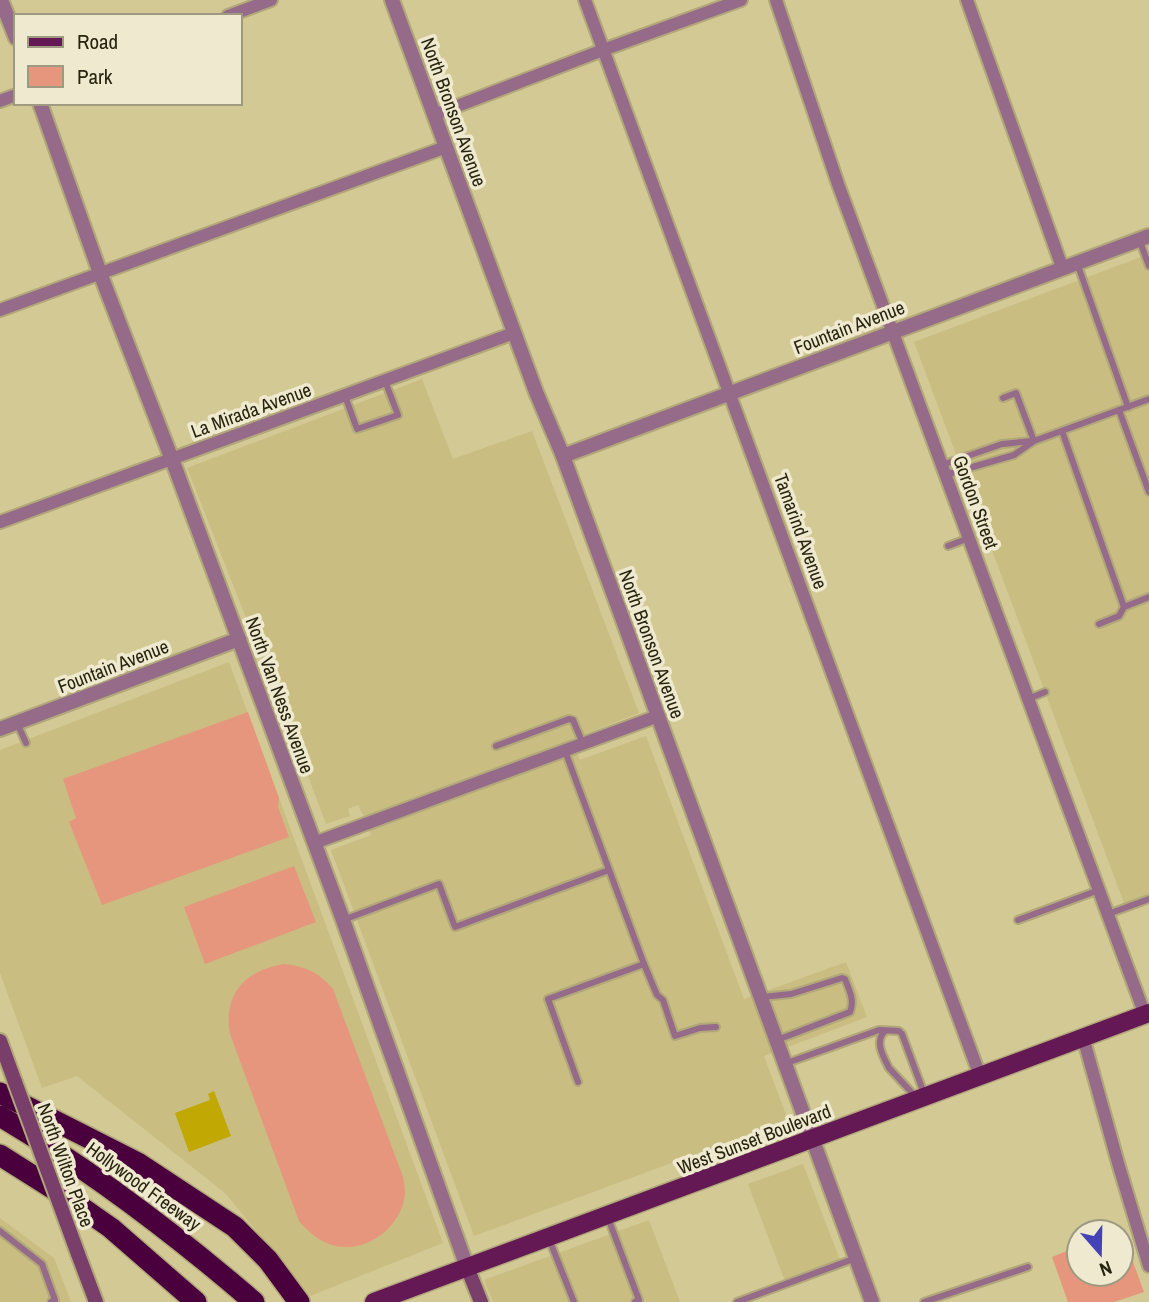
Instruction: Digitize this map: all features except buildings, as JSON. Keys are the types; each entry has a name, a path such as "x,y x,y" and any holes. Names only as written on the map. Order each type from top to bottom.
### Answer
{"highway":[{"path":"8,1087 138,1163 235,1227 268,1260 299,1302"},
{"name":"Hollywood Freeway","path":"0,1116 90,1172 173,1234 254,1302"},
{"path":"0,1155 111,1228 191,1299"}],"main road":[{"name":"West Sunset Boulevard","path":"374,1302 1147,1014"},
{"name":"North Wilton Place","path":"0,1041 8,1087 96,1302"},
{"name":"North Van Ness Avenue","path":"467,1266 481,1302"}],"street":[{"path":"1,0 14,33"},
{"path":"233,14 271,0"},
{"name":"North Bronson Avenue","path":"392,0 536,392 563,456 872,1302"},
{"name":"Tamarind Avenue","path":"585,0 980,1076"},
{"path":"434,115 741,0"},
{"name":"Gordon Street","path":"776,0 838,184 1147,1014"},
{"path":"967,0 1070,264"},
{"name":"North Van Ness Avenue","path":"41,105 100,273 343,920 467,1266"},
{"path":"0,310 446,147"},
{"name":"Fountain Avenue","path":"563,456 1144,237"},
{"name":"La Mirada Avenue","path":"0,522 514,333"},
{"name":"Fountain Avenue","path":"0,729 239,639"},
{"path":"314,842 658,716"},
{"path":"1083,1037 1149,1266"}],"lane":[{"path":"1144,237 1149,266"},
{"path":"1070,264 1128,407"},
{"path":"345,396 358,429 398,415 386,381"},
{"path":"1003,398 1016,393 1034,441"},
{"path":"944,470 1014,455 1034,441 1149,399"},
{"path":"1119,410 1149,492"},
{"path":"1062,431 1124,607"},
{"path":"944,470 1002,444 1034,441"},
{"path":"948,546 969,538"},
{"path":"1099,624 1119,616 1124,607 1149,597"},
{"path":"1028,699 1045,692"},
{"path":"496,746 569,719 573,720 583,744"},
{"path":"17,723 26,743"},
{"path":"565,751 644,964 657,995 663,1000 676,1036 700,1028 716,1027"},
{"path":"343,920 439,884 455,927 609,870"},
{"path":"1018,920 1099,890"},
{"path":"1108,914 1149,899"},
{"path":"578,1082 548,999 644,964"},
{"path":"760,997 791,995 842,978 845,979 852,998 850,1012 776,1041"},
{"path":"886,1030 878,1041 886,1063 922,1098"},
{"path":"785,1064 874,1032 899,1031 922,1098"},
{"path":"608,1216 637,1301"},
{"path":"0,1231 41,1264 55,1300 51,1302"},
{"path":"549,1237 574,1302"},
{"path":"737,1302 856,1258"},
{"path":"924,1302 1028,1266"}],"shaded area":[{"path":"1149,254 1149,894 1124,903 914,342"},
{"path":"422,379 453,459 532,431 639,713 572,739 580,760 646,736 744,999 846,962 867,1017 764,1056 788,1120 474,1236 331,850 371,835 367,823 358,805 348,809 350,816 326,824 187,468"},
{"path":"229,662 443,1243 310,1296 225,1193 77,1076 42,1088 0,973 0,750"},
{"path":"214,1091 231,1136 189,1152 175,1113 210,1100 208,1094"},
{"path":"803,1164 840,1260 785,1281 748,1184"},
{"path":"0,1218 54,1258 71,1302 0,1302"},
{"path":"649,1220 680,1302 493,1302 484,1280"}],"green space":[{"path":"248,712 279,798 278,807 289,837 102,905 69,822 76,818 63,779"},
{"path":"294,866 316,922 205,964 184,907"},
{"path":"284,964 312,971 333,989 403,1177 403,1205 392,1224 376,1238 356,1246 345,1247 325,1242 299,1221 230,1034 230,1007 240,986 259,972"},
{"path":"1065,1252 1065,1288 1135,1288 1135,1267 1144,1292 1114,1302 1068,1302 1052,1257"}]}
